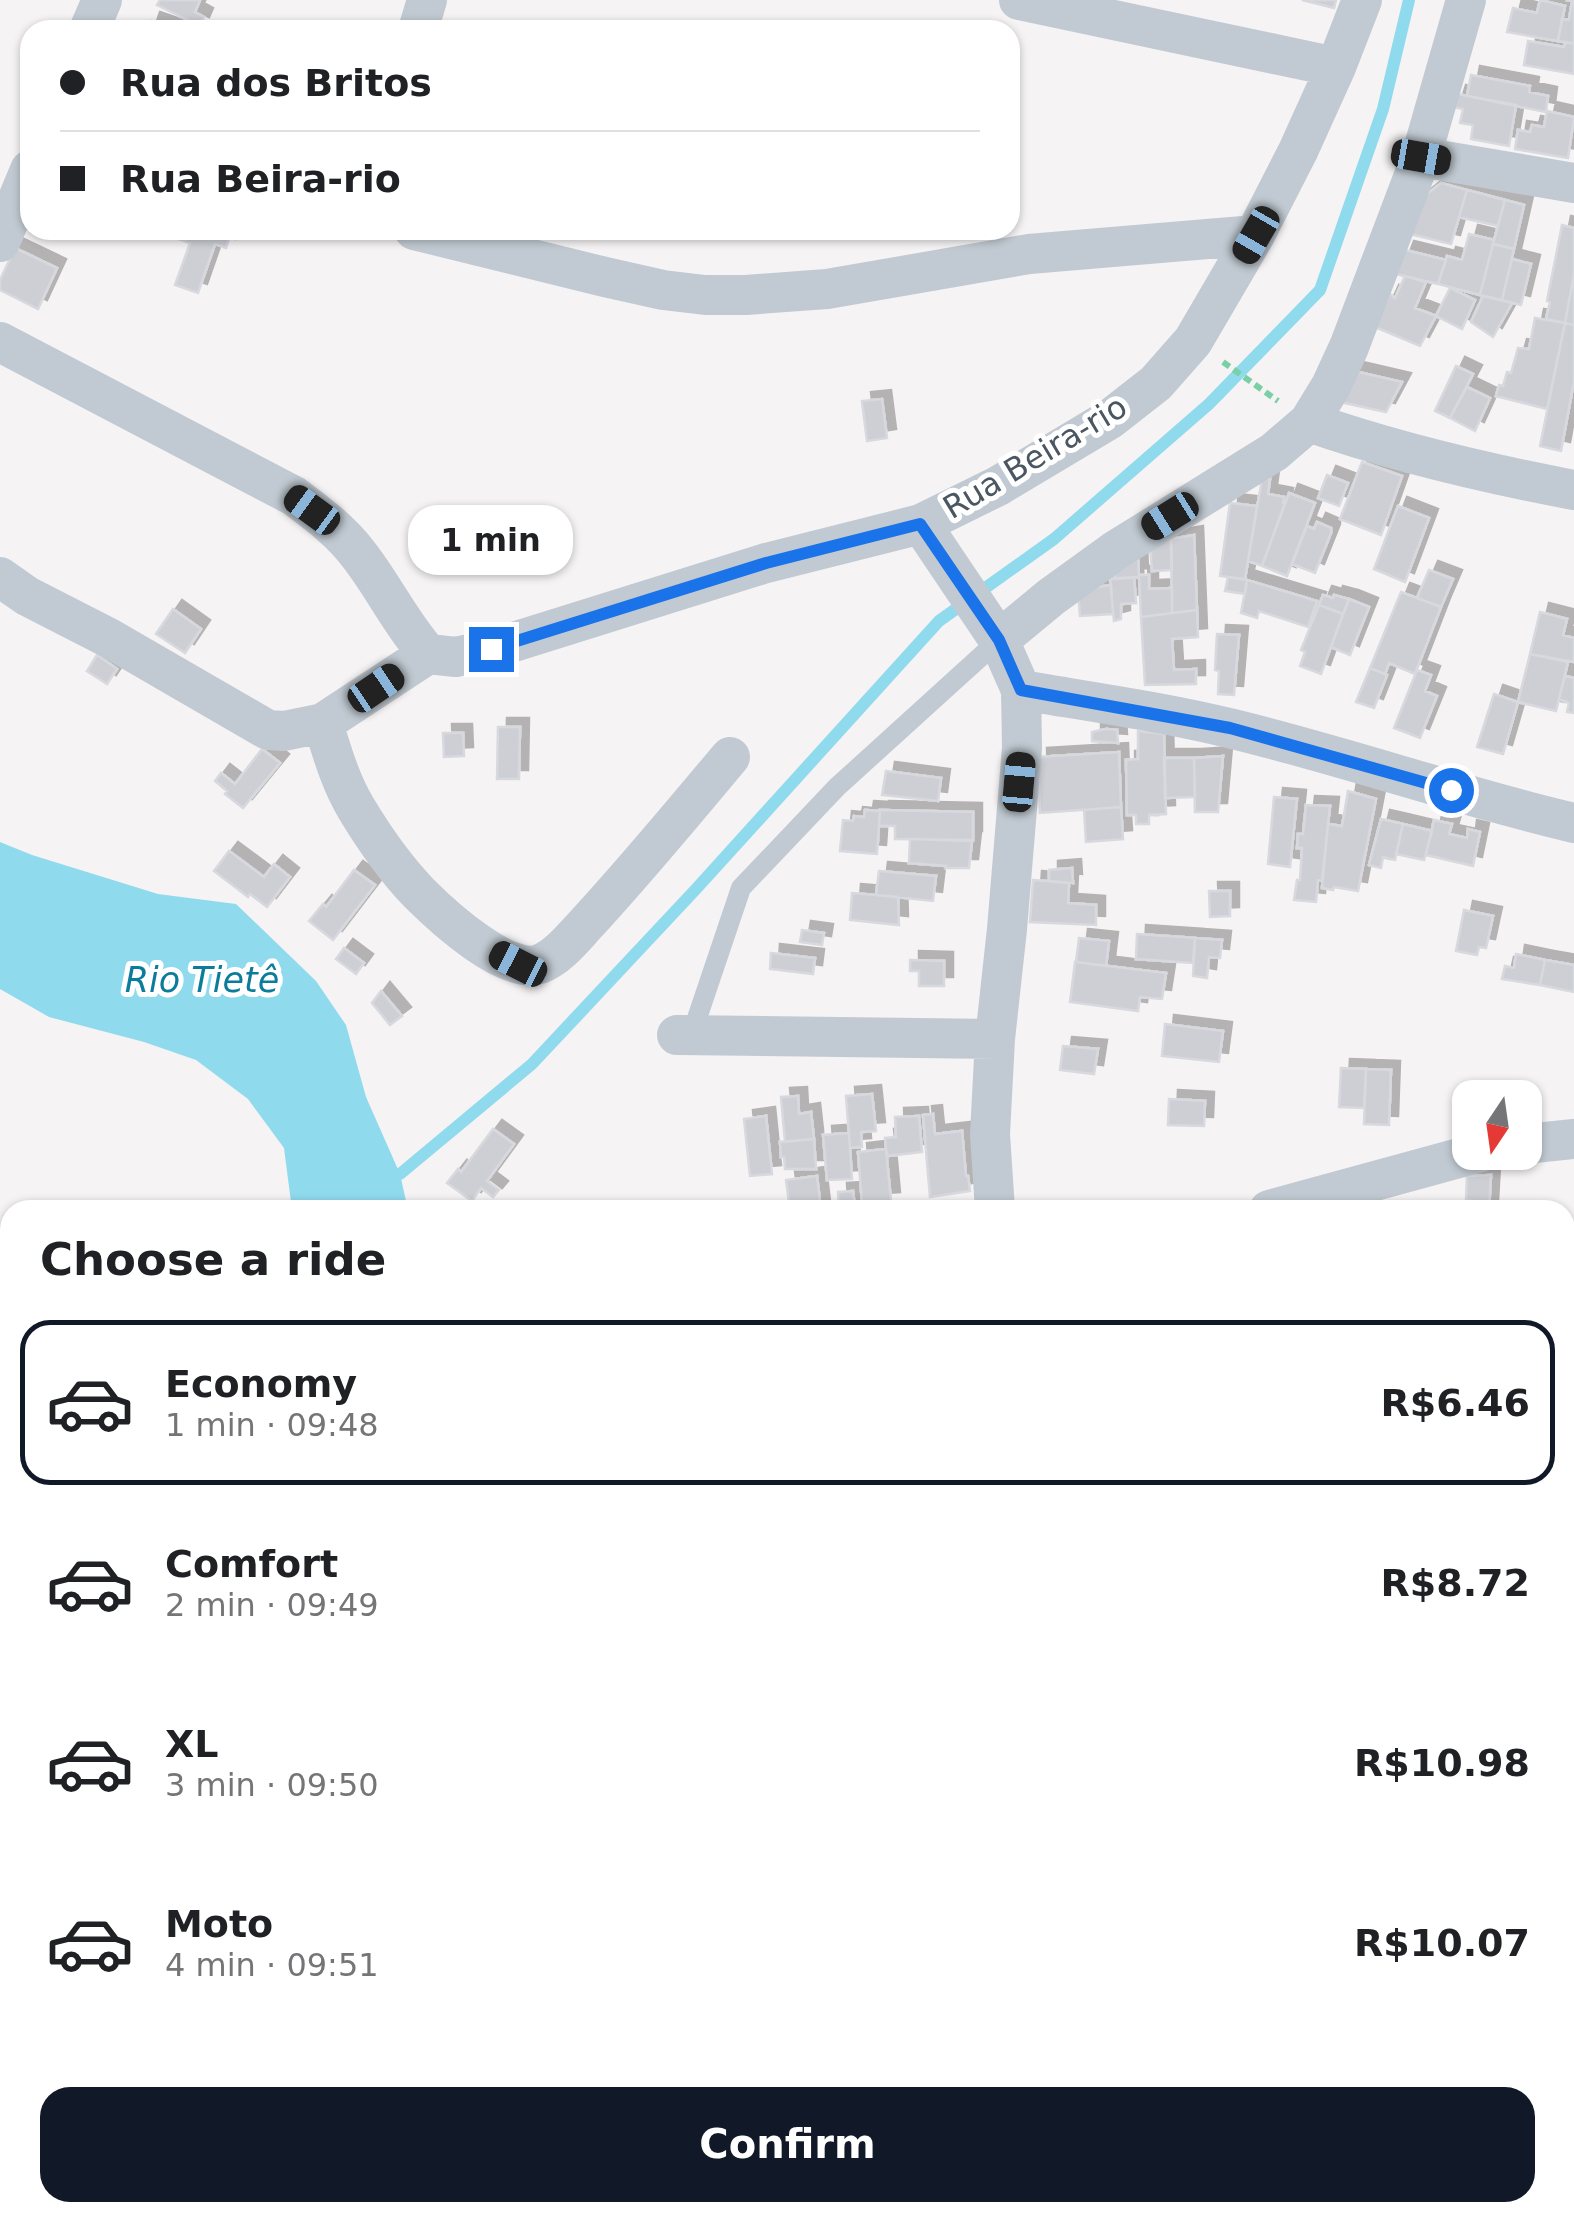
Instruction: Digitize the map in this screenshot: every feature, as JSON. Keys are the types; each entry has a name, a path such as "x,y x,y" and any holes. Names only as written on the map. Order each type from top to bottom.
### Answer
{"street":[{"path":"1019,0 1336,67"},
{"name":"Rua Beira-rio","path":"428,654 456,657 491,649 766,563 930,537 998,486 1110,419 1156,383 1193,341 1256,235 1298,152 1362,0"},
{"path":"994,631 1274,452 1295,413 1331,386 1421,157 1466,0"},
{"path":"1421,157 1574,183"},
{"path":"0,242 20,194"},
{"path":"454,240 604,278 705,295 746,295 827,289 1028,254 1256,235"},
{"path":"0,342 294,496 330,522 358,553 412,637 428,654 323,722 284,731 268,730 0,578"},
{"path":"1295,413 1365,442 1574,490"},
{"path":"930,537 994,631 1021,690 1022,748 990,1134 994,1200"},
{"path":"1021,690 1230,728 1574,823"},
{"path":"323,722 342,783 354,805 377,842 419,893 472,938 518,964 532,966 544,963 564,947 730,757"},
{"path":"684,1036 995,1039"},
{"path":"1542,1142 1574,1138"},
{"path":"1306,1200 1452,1160"}],"lane":[{"path":"684,1036 741,888 994,631"}],"path":[{"path":"1219,359 1295,413"}],"water":[{"name":"Rio Tietê","path":"0,842 158,894 236,904 316,981 346,1025 366,1097 400,1174 406,1200 291,1200 284,1148 248,1099 196,1060 49,1017 0,989"}],"building":[{"path":"160,0 200,0 195,12 204,17 188,20 157,5"},
{"path":"1302,0 1336,0 1334,8"},
{"path":"1540,0 1565,6 1558,41 1507,32 1513,8 1537,13"},
{"path":"1566,0 1574,0 1574,44 1558,41 1562,19 1569,20 1572,1"},
{"path":"1528,41 1564,47 1566,42 1574,44 1574,74 1524,65"},
{"path":"1471,75 1530,86 1529,92 1548,96 1546,112 1467,96"},
{"path":"1457,94 1516,105 1509,146 1471,139 1473,125 1460,123 1463,109 1453,107"},
{"path":"1547,111 1574,117 1568,158 1515,149 1518,130 1530,132 1532,125 1544,127"},
{"path":"1441,183 1467,190 1451,244 1410,234 1422,198"},
{"path":"1467,190 1505,200 1498,226 1459,217"},
{"path":"1505,200 1524,205 1514,249 1493,244"},
{"path":"1562,225 1574,228 1574,274 1565,323 1546,319"},
{"path":"1469,234 1494,240 1480,295 1438,284 1447,256 1462,260"},
{"path":"181,240 229,240 226,248 215,244 198,293 175,285 190,243"},
{"path":"1493,244 1514,249 1502,300 1480,295"},
{"path":"15,248 57,268 38,309 0,290 0,280"},
{"path":"1405,250 1446,260 1438,284 1396,274"},
{"path":"1512,259 1531,264 1521,305 1502,300"},
{"path":"1574,274 1574,325 1565,323"},
{"path":"1405,276 1426,282 1415,308 1436,316 1420,346 1375,327 1390,294 1395,298"},
{"path":"1450,288 1475,300 1462,329 1436,316"},
{"path":"1483,296 1512,303 1493,337 1471,322"},
{"path":"1535,318 1565,323 1547,409 1496,396 1507,372 1511,373 1518,348 1529,349"},
{"path":"1565,323 1574,325 1574,381 1561,451 1540,446"},
{"path":"1456,366 1473,374 1450,418 1435,411"},
{"path":"1354,371 1402,382 1386,412 1340,402"},
{"path":"1467,387 1490,398 1475,431 1450,418"},
{"path":"882,399 887,438 867,441 862,401"},
{"path":"1362,462 1402,476 1381,535 1340,519"},
{"path":"1327,475 1348,483 1339,506 1318,498"},
{"path":"1262,479 1270,479 1268,494 1284,497 1285,503 1262,566 1248,561"},
{"path":"1289,493 1315,503 1287,576 1262,566"},
{"path":"1230,503 1257,506 1245,579 1220,576"},
{"path":"1398,506 1429,518 1405,582 1374,569"},
{"path":"1317,522 1331,528 1331,533 1315,573 1292,564 1307,526 1314,529"},
{"path":"1194,535 1197,610 1172,613 1171,539"},
{"path":"1171,539 1172,570 1152,571 1150,545"},
{"path":"1138,555 1139,577 1115,579 1114,557"},
{"path":"1429,570 1453,579 1441,607 1417,598"},
{"path":"1139,575 1149,575 1149,589 1172,588 1172,613 1141,617"},
{"path":"1134,577 1136,603 1121,604 1121,619 1114,621 1110,579"},
{"path":"1228,577 1247,580 1245,594 1225,591"},
{"path":"1247,580 1317,601 1308,627 1259,611 1257,618 1241,613"},
{"path":"1111,585 1113,614 1080,616 1078,590"},
{"path":"1401,592 1441,607 1415,674 1389,663 1385,674 1370,668"},
{"path":"1323,595 1349,599 1343,614 1319,605"},
{"path":"1349,599 1369,607 1350,655 1331,647"},
{"path":"1319,605 1343,614 1321,674 1300,666 1305,652 1301,650"},
{"path":"173,609 201,629 185,653 156,634"},
{"path":"1197,610 1198,637 1172,639 1174,670 1196,669 1196,684 1145,685 1141,617"},
{"path":"1540,612 1567,619 1563,635 1574,638 1574,662 1530,654"},
{"path":"1217,634 1239,635 1234,695 1218,694"},
{"path":"1530,654 1568,662 1556,711 1518,702"},
{"path":"97,655 117,669 107,684 87,671"},
{"path":"1370,668 1387,675 1374,708 1356,702"},
{"path":"1417,670 1431,675 1425,691 1437,696 1420,738 1394,728"},
{"path":"1565,676 1574,678 1574,713 1567,712 1569,703 1559,699"},
{"path":"1494,694 1518,702 1503,754 1477,747"},
{"path":"498,727 520,727 519,779 497,779"},
{"path":"1117,730 1118,743 1092,741 1092,732"},
{"path":"1138,731 1164,734 1166,814 1149,815 1149,824 1136,824 1136,815 1127,815 1126,760 1138,759"},
{"path":"443,733 463,733 464,756 444,757"},
{"path":"262,749 280,763 243,808 215,781 221,773 235,784"},
{"path":"1119,752 1121,807 1040,813 1038,757"},
{"path":"1223,756 1218,812 1195,812 1194,758"},
{"path":"1164,758 1194,758 1195,797 1165,798"},
{"path":"886,771 941,778 938,801 882,795"},
{"path":"1348,791 1376,799 1358,891 1322,888 1328,824 1342,826"},
{"path":"1274,797 1297,799 1290,867 1268,864"},
{"path":"1306,805 1330,806 1316,902 1294,900 1302,848 1297,848 1298,834 1303,834"},
{"path":"1121,807 1123,839 1086,842 1084,810"},
{"path":"865,810 880,811 877,854 840,851 843,820 864,817"},
{"path":"880,810 973,812 973,840 895,839 895,826 879,826"},
{"path":"1381,819 1403,824 1395,860 1383,857 1381,868 1369,865"},
{"path":"1434,820 1452,824 1449,834 1467,838 1468,829 1480,832 1473,866 1426,855"},
{"path":"1403,824 1432,831 1424,860 1396,854"},
{"path":"910,839 972,841 969,868 909,863"},
{"path":"229,851 264,877 274,864 290,877 267,907 214,871"},
{"path":"1072,868 1073,883 1049,881 1049,870"},
{"path":"354,870 375,885 333,940 309,921 323,904 326,907"},
{"path":"879,871 936,876 933,901 876,895"},
{"path":"1033,880 1069,883 1068,903 1096,905 1096,925 1030,922"},
{"path":"1209,891 1230,891 1230,916 1210,917"},
{"path":"852,893 898,897 899,925 850,920"},
{"path":"1464,910 1493,916 1486,948 1479,947 1477,955 1456,951"},
{"path":"802,930 824,933 822,945 800,942"},
{"path":"1137,934 1195,938 1193,963 1136,959"},
{"path":"1079,938 1109,941 1106,966 1076,962"},
{"path":"1195,938 1222,940 1220,958 1209,957 1207,978 1193,976"},
{"path":"344,948 364,963 356,974 336,959"},
{"path":"771,953 815,958 813,974 770,969"},
{"path":"1516,954 1545,960 1540,985 1502,979 1505,966 1514,968"},
{"path":"910,960 944,961 944,986 919,986 919,971 910,971"},
{"path":"1545,960 1574,965 1574,992 1540,985"},
{"path":"1075,962 1166,973 1162,999 1140,997 1138,1011 1070,1002"},
{"path":"381,991 402,1016 390,1025 372,1003"},
{"path":"1165,1024 1223,1031 1219,1062 1162,1056"},
{"path":"1063,1046 1098,1049 1094,1074 1060,1070"},
{"path":"1341,1068 1366,1069 1364,1108 1339,1107"},
{"path":"1366,1069 1391,1070 1389,1125 1364,1124"},
{"path":"872,1094 876,1131 861,1132 862,1147 850,1148 846,1096"},
{"path":"798,1096 799,1114 811,1112 814,1139 785,1142 781,1097"},
{"path":"1169,1099 1205,1101 1204,1126 1168,1125"},
{"path":"933,1114 935,1134 962,1131 970,1191 930,1197 923,1115"},
{"path":"766,1116 772,1174 750,1176 744,1119"},
{"path":"919,1116 922,1152 887,1156 885,1138 896,1137 895,1117"},
{"path":"493,1129 514,1144 487,1181 499,1190 493,1197 481,1188 471,1200 447,1183 458,1169 461,1172"},
{"path":"849,1133 852,1179 827,1180 823,1135"},
{"path":"814,1139 816,1169 785,1169 780,1142"},
{"path":"886,1149 891,1200 862,1200 858,1152"},
{"path":"1491,1175 1490,1200 1466,1200 1467,1176"},
{"path":"817,1176 820,1200 789,1200 786,1180"},
{"path":"853,1191 854,1200 838,1200 838,1192"}],"waterway":[{"path":"400,1174 532,1064 939,621 1054,539 1209,404 1320,290 1383,109 1409,0"}],"route":[{"path":"491,649 766,563 920,524 999,640 1021,690 1230,728 1451,790"}]}
